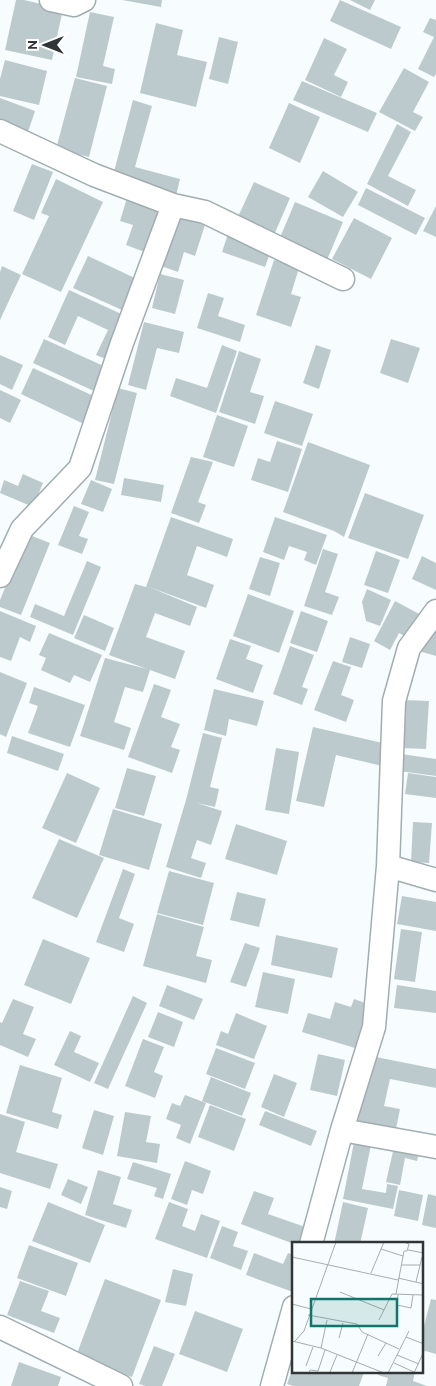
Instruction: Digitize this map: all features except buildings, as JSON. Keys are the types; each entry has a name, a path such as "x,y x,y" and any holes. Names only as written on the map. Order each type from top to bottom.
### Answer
{"street":[{"path":"51,0 74,5 84,0"},
{"path":"0,131 94,175 173,205 205,212 343,279"},
{"path":"0,576 22,529 80,468 122,343 173,205"},
{"path":"312,1242 342,1130 374,1027 388,866 394,701 409,648 436,611"},
{"path":"388,866 436,880"},
{"path":"342,1130 436,1147"},
{"path":"272,1386 292,1314"},
{"path":"0,1327 121,1386"}]}
